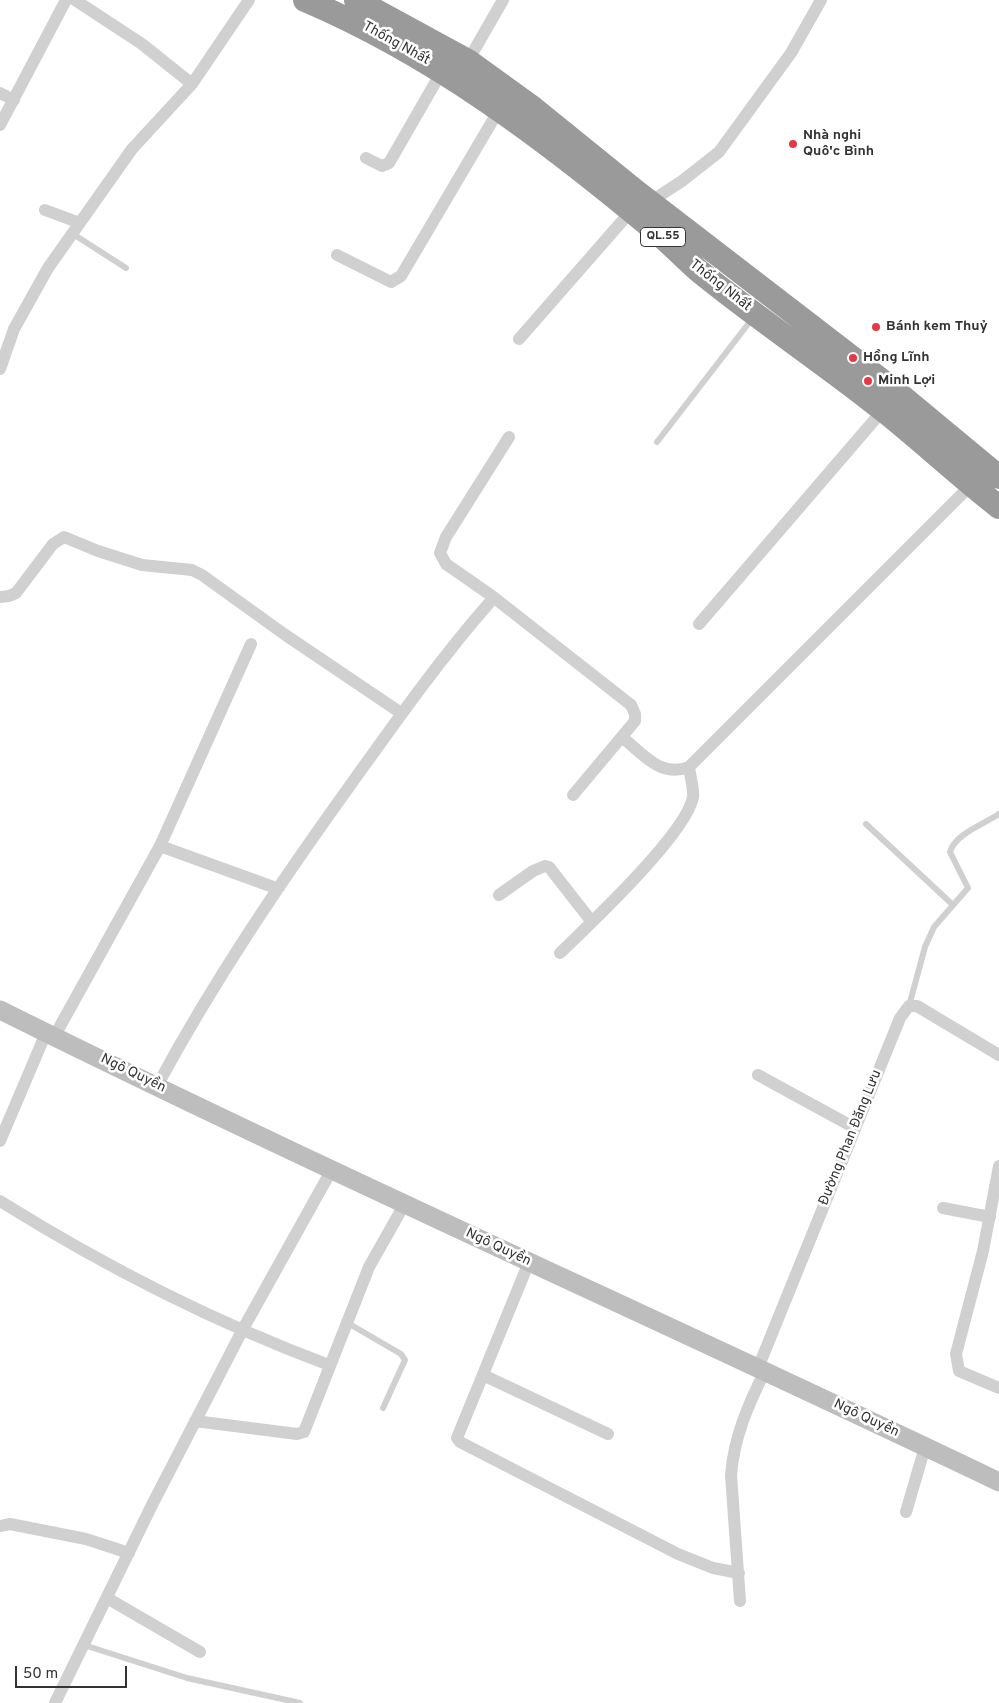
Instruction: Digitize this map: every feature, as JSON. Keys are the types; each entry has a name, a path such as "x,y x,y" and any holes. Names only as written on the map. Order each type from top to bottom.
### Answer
{"highway":[{"name":"Thống Nhất","path":"305,0 329,5 356,23 442,71 500,108 894,390 999,477"},
{"name":"Thống Nhất","path":"356,0 380,8 468,61 533,108 650,214 699,270 883,410 999,507"}],"street":[{"path":"0,125 66,0"},
{"path":"75,0 142,44 192,84"},
{"path":"0,369 20,317 48,268 132,149 192,84 250,0"},
{"path":"468,61 503,0"},
{"path":"519,339 682,181 719,152 791,53 821,0"},
{"path":"366,158 382,166 389,163 442,71"},
{"path":"0,93 14,100"},
{"path":"337,255 391,282 401,276 500,108"},
{"path":"45,210 80,223"},
{"path":"699,624 883,410"},
{"path":"509,437 446,537 440,553 446,564 492,596 631,705 635,714 635,721 573,795"},
{"path":"622,738 657,766 668,771 678,772 689,767 971,485"},
{"path":"0,597 16,593 53,544 64,538 142,565 192,570 209,579 284,634 401,713"},
{"path":"157,1086 195,1015 276,888 401,713 490,602 492,596"},
{"path":"0,1141 50,1035 160,846 251,644"},
{"path":"560,953 592,922 676,831 689,809 693,796 689,767"},
{"path":"160,846 276,888"},
{"path":"499,895 533,871 545,866 549,867 592,922"},
{"path":"909,1006 917,1006 999,1055"},
{"name":"Đường Phan Đăng Lưu","path":"740,1601 731,1475 733,1455 761,1369 855,1128 900,1018 909,1006"},
{"name":"Ngô Quyền","path":"0,1010 331,1171 761,1369 999,1482"},
{"path":"758,1075 855,1128"},
{"path":"999,1166 983,1251 956,1354 959,1371 999,1388"},
{"path":"55,1703 195,1421 243,1329 331,1171"},
{"path":"0,1201 136,1280 276,1345 328,1365"},
{"path":"195,1421 297,1434 304,1432 328,1365 369,1267 404,1205"},
{"path":"943,1208 990,1217"},
{"path":"528,1262 483,1375 457,1434 460,1442 678,1554 713,1568 739,1572"},
{"path":"483,1375 608,1434"},
{"path":"906,1512 925,1446"},
{"path":"0,1526 10,1524 86,1539 129,1553"},
{"path":"107,1598 200,1652"}],"lane":[{"path":"72,234 126,268"},
{"path":"657,442 756,314"},
{"path":"909,1006 931,934 944,913 968,888 950,852 952,846 958,839 999,814"},
{"path":"866,824 953,905"},
{"path":"346,1322 401,1354 405,1360 383,1408"},
{"path":"84,1646 187,1678 300,1703"}],"place":[{"name":"Nhà nghi Quô'c Bình","path":"793,144"},
{"name":"Bánh kem Thuỷ","path":"876,327"},
{"name":"Hồng Lĩnh","path":"853,358"},
{"name":"Minh Lợi","path":"868,381"}]}
